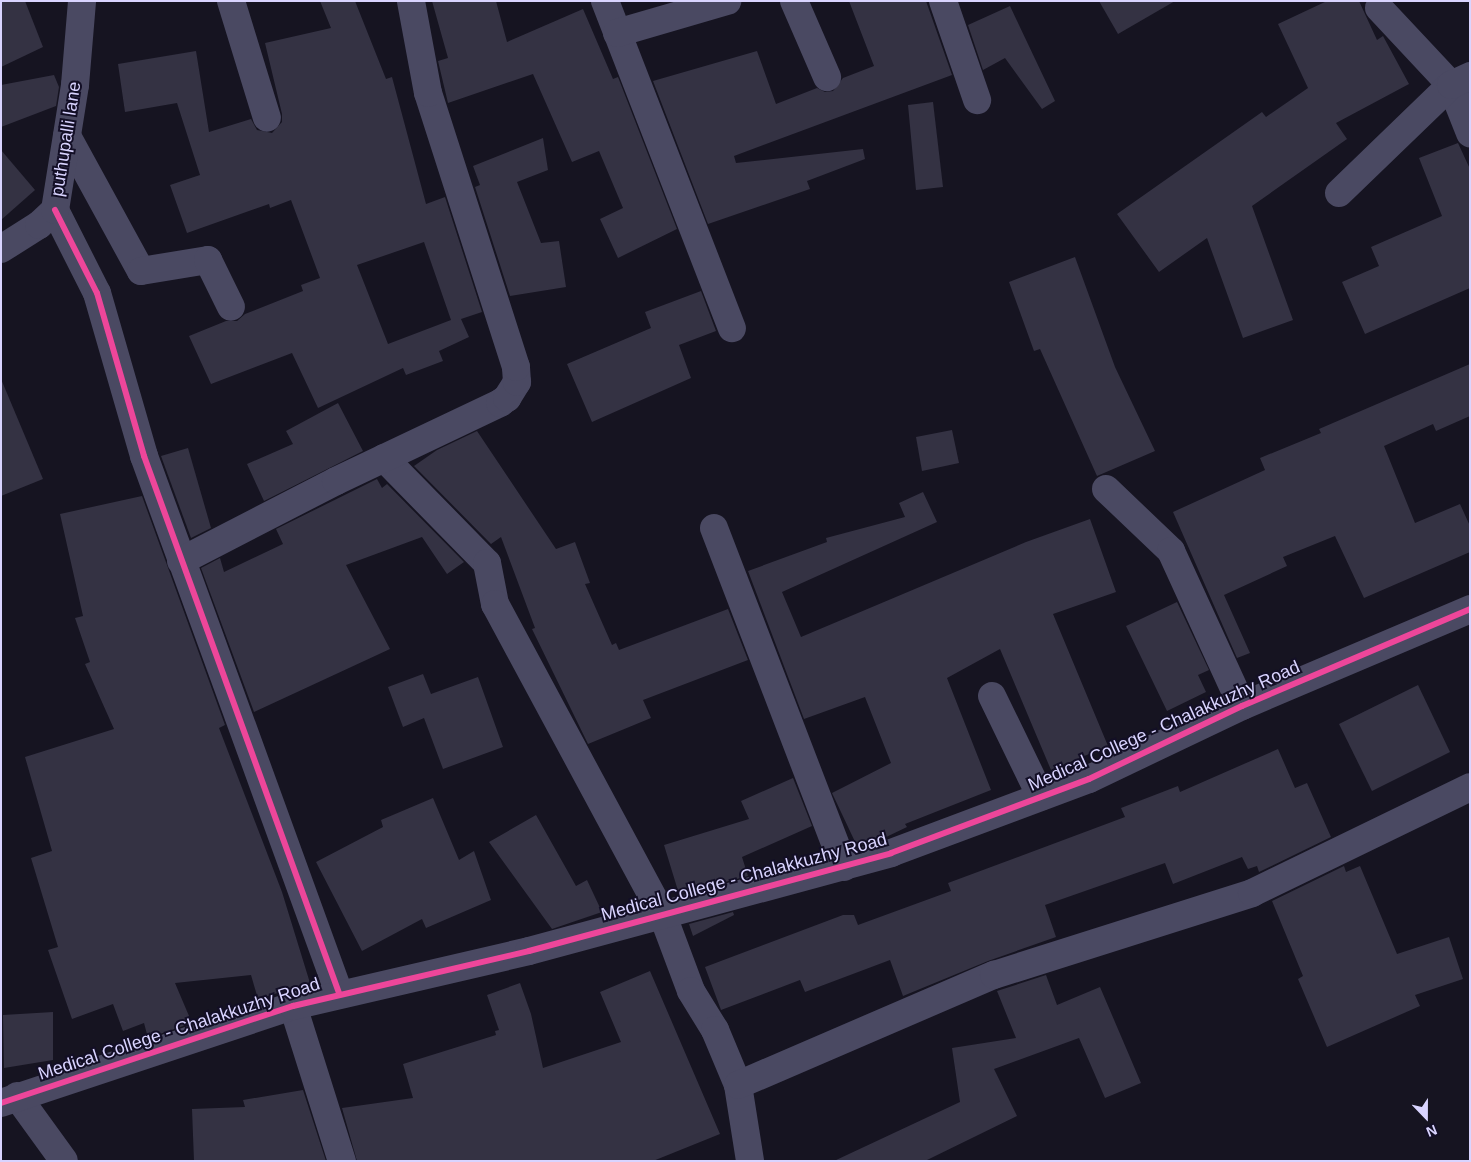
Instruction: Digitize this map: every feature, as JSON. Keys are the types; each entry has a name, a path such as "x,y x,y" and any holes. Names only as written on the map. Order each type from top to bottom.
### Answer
{"street":[{"name":"puthupalli lane","path":"1,248 39,225 55,210 82,1"},
{"path":"231,1 267,118"},
{"path":"181,561 384,458 500,403 513,391 518,376 428,93 411,1"},
{"path":"605,1 732,328"},
{"path":"617,33 727,1"},
{"path":"794,1 827,77"},
{"path":"943,1 977,100"},
{"path":"1379,8 1460,81 1470,133"},
{"path":"1339,193 1460,81"},
{"path":"66,136 141,271 208,260 231,307"},
{"path":"55,210 97,294 144,456 339,994"},
{"path":"384,458 487,563 495,604 663,916 691,992 715,1030 738,1085 750,1161"},
{"path":"1106,488 1171,550 1242,706"},
{"path":"714,528 844,868"},
{"name":"Medical College - Chalakkuzhy Road","path":"9,1100 293,1006 529,951 844,868 1089,780 1242,706 1470,609"},
{"path":"992,696 1041,797"},
{"path":"738,1085 994,976 1252,892 1470,787"},
{"path":"293,1006 342,1161"},
{"path":"9,1100 64,1161"}],"building":[{"path":"1,1 25,1 43,47 1,67"},
{"path":"320,1 355,1 386,79 392,77 426,204 445,197 482,312 461,319 469,337 439,351 443,361 406,375 403,368 318,408 292,353 211,384 189,336 226,321 237,321 245,314 303,291 301,285 320,278 291,200 270,208 269,204 187,233 170,185 200,175 177,103 125,112 118,64 196,51 209,132 251,119 257,130 272,133 282,122 282,114 265,43 331,28","holes":["424,242 451,320 388,344 357,265"]},
{"path":"432,1 496,1 507,42 583,9 613,79 618,77 677,229 618,258 600,219 623,208 599,151 572,162 533,74 448,103 438,61 448,58"},
{"path":"849,1 926,1 952,75 734,156 736,163 863,149 865,159 807,181 810,189 708,224 653,81 757,51 776,104 817,88 825,92 833,91 843,78 874,66"},
{"path":"1099,1 1175,1 1118,34"},
{"path":"1327,1 1359,1 1377,40 1383,36 1409,84 1336,123 1347,139 1252,206 1293,320 1243,338 1207,238 1159,272 1117,214 1262,112 1266,117 1308,88 1278,24"},
{"path":"1010,6 1055,101 1042,109 1005,58 983,70 968,25"},
{"path":"54,75 59,87 56,106 1,127 1,85"},
{"path":"933,102 943,187 916,190 908,105"},
{"path":"543,138 548,170 517,182 541,243 559,241 566,287 510,296 475,187 480,185 473,166"},
{"path":"1458,143 1470,169 1470,288 1365,334 1342,282 1379,266 1371,247 1442,216 1419,158"},
{"path":"1,150 35,190 1,220"},
{"path":"1075,257 1115,367 1155,451 1097,476 1040,349 1034,351 1009,282"},
{"path":"701,291 716,331 679,345 691,378 592,422 567,364 651,328 645,312"},
{"path":"1470,364 1470,416 1436,431 1433,424 1384,446 1415,523 1460,504 1470,526 1470,552 1364,598 1335,536 1283,557 1287,566 1224,595 1250,653 1237,658 1173,512 1265,470 1260,458 1321,433 1319,429"},
{"path":"1,379 43,479 1,496"},
{"path":"338,403 363,451 264,501 247,464 293,444 286,431"},
{"path":"952,430 959,463 922,471 916,437"},
{"path":"477,431 556,549 575,542 590,583 585,584 612,645 616,643 619,650 728,609 748,660 643,700 651,718 588,744 532,629 535,628 501,537 491,544 414,466 437,450"},
{"path":"188,448 211,528 191,538 161,456"},
{"path":"377,479 382,488 387,484 464,562 447,574 422,537 346,565 390,649 254,712 201,568 220,558 224,572 283,544 276,529"},
{"path":"923,492 937,522 782,592 801,637 1026,542 1090,519 1116,592 1053,614 1108,746 1051,770 1000,649 947,678 991,790 905,824 907,827 882,839 857,846 832,793 891,763 865,697 804,719 748,571 827,542 826,538 905,517 899,503"},
{"path":"142,496 225,725 219,728 282,892 310,983 258,999 251,975 175,983 192,1023 148,1038 144,1023 123,1031 113,1004 72,1019 48,950 58,947 31,858 52,851 25,757 114,729 85,664 90,662 75,618 83,616 60,514"},
{"path":"1177,602 1209,670 1198,675 1206,692 1167,711 1126,626"},
{"path":"423,674 431,694 478,677 503,747 443,769 424,718 403,727 388,687"},
{"path":"1418,685 1450,752 1372,791 1339,724"},
{"path":"1278,749 1295,788 1307,783 1331,837 1259,872 1257,866 1248,869 1242,857 1173,884 1165,863 1045,905 1056,937 988,961 903,996 890,960 805,992 800,980 721,1010 705,967 843,915 854,915 858,925 951,891 948,883 1125,817 1121,808 1178,786 1180,792"},
{"path":"793,778 812,826 742,857 748,876 679,894 664,845 749,819 741,801"},
{"path":"433,798 459,860 474,851 491,900 426,928 422,919 362,951 316,862 383,827 381,820"},
{"path":"536,815 576,886 587,880 602,912 552,929 489,842"},
{"path":"1344,866 1346,872 1360,866 1397,954 1449,937 1463,979 1415,995 1420,1006 1327,1047 1298,979 1303,976 1272,901"},
{"path":"733,912 734,915 693,936 689,924"},
{"path":"650,971 720,1134 653,1161 357,1161 342,1108 413,1098 403,1064 496,1035 495,1031 499,1030 487,995 520,983 531,1014 543,1068 621,1042 600,992"},
{"path":"1046,975 1057,1005 1100,987 1141,1083 1105,1098 1079,1038 994,1069 1017,1116 925,1161 834,1161 960,1102 952,1048 1016,1038 997,991"},
{"path":"53,1012 53,1060 4,1068 3,1015"},
{"path":"303,1090 326,1161 194,1161 192,1109 245,1107 243,1100"}],"cycle path":[{"path":"55,210 97,293 144,456 339,993"},
{"path":"1,1103 293,1006 529,951 891,853 1089,779 1242,706 1470,609"}]}
